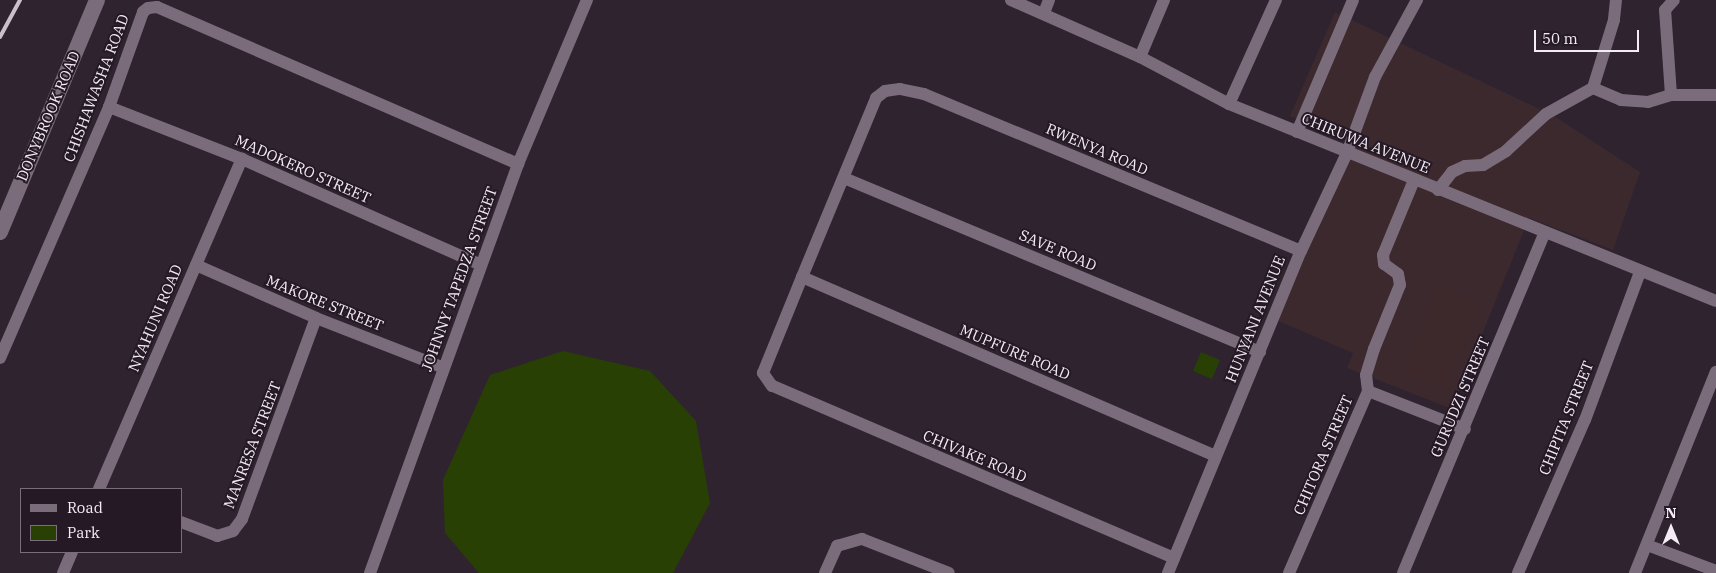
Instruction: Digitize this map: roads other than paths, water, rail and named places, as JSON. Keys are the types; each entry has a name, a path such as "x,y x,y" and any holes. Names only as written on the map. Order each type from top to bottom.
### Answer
{"street":[{"name":"DONYBROOK ROAD","path":"0,232 97,0"},
{"name":"JOHNNY TAPEDZA STREET","path":"370,573 518,164 587,0"},
{"name":"CHIRUWA AVENUE","path":"1010,0 1044,13 1140,57 1229,104 1640,272 1716,300"},
{"path":"1044,13 1049,0"},
{"path":"1140,57 1164,0"},
{"path":"1229,104 1276,0"},
{"path":"1297,132 1353,0"},
{"name":"HUNYANI AVENUE","path":"1168,573 1301,251 1346,153 1376,78 1417,0"},
{"path":"1438,190 1452,172 1465,166 1484,165 1506,151 1546,114 1593,88 1612,28 1616,0"},
{"path":"1671,95 1665,10 1674,0"},
{"name":"CHISHAWASHA ROAD","path":"0,358 110,107 144,12 153,3 518,164"},
{"path":"1593,88 1621,100 1648,102 1671,95 1716,95"},
{"name":"RWENYA ROAD","path":"844,178 879,95 900,89 924,94 1301,251"},
{"name":"MADOKERO STREET","path":"110,107 242,159 481,265"},
{"name":"NYAHUNI ROAD","path":"102,488 242,159"},
{"path":"802,277 844,178"},
{"name":"SAVE ROAD","path":"844,178 1260,352"},
{"path":"1368,391 1366,375 1374,349 1400,285 1398,274 1384,264 1383,255 1414,180"},
{"name":"GURUDZI STREET","path":"1403,573 1465,429 1545,232"},
{"name":"MAKORE STREET","path":"196,265 316,318 444,368"},
{"name":"CHIPITA STREET","path":"1518,573 1585,420 1640,272"},
{"name":"CHIVAKE ROAD","path":"802,277 763,373 766,380 778,390 1174,558"},
{"name":"MUPFURE ROAD","path":"802,277 1215,456"},
{"name":"MANRESA STREET","path":"182,522 217,536 233,531 242,519 316,318"},
{"path":"1635,573 1648,545 1716,372"},
{"name":"CHITORA STREET","path":"1289,573 1368,391 1465,429"},
{"path":"825,573 837,546 843,542 862,538 949,573"},
{"path":"1648,545 1716,571"},
{"path":"63,573 72,553"}],"railway":[{"path":"0,37 20,0"}]}
